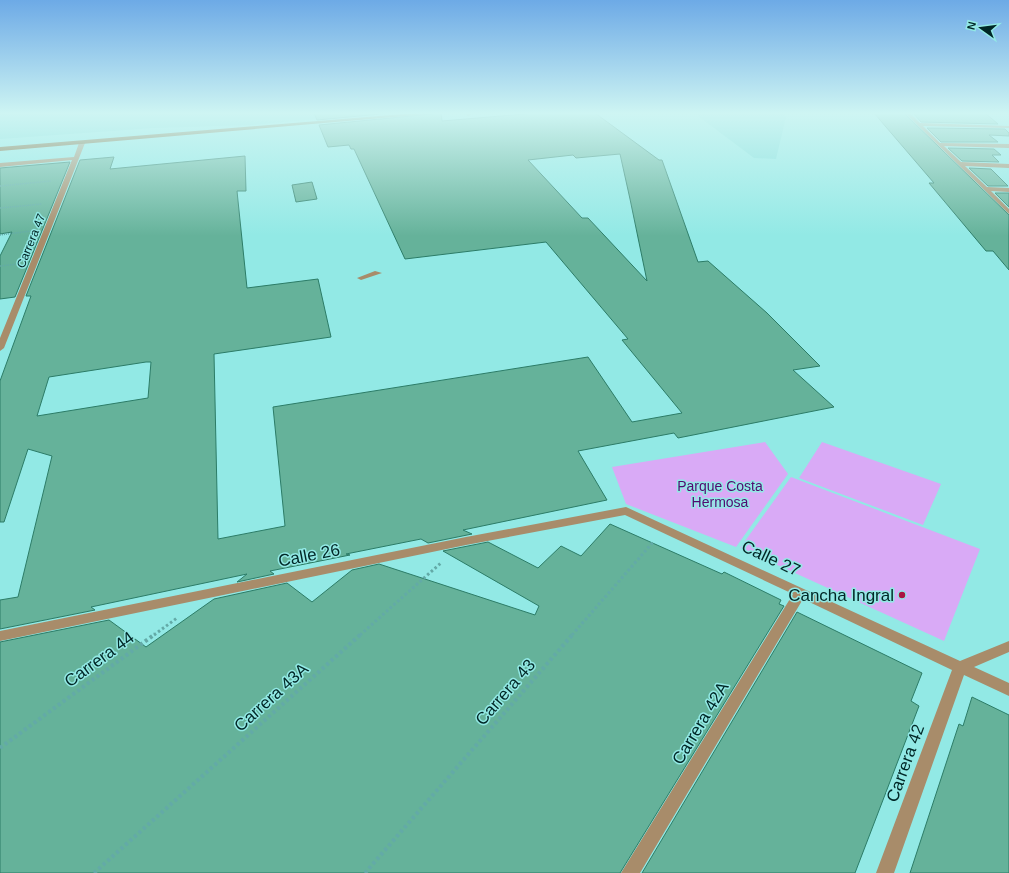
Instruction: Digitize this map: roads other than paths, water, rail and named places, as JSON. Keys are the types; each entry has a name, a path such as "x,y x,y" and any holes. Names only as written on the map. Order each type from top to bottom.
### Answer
{"street":[{"name":"Carrera 47","path":"0,348 78,154"},
{"path":"949,154 1009,212"},
{"path":"0,165 76,158"},
{"path":"960,164 1009,166"},
{"path":"985,189 1009,190"},
{"path":"361,278 378,273"},
{"name":"Calle 27","path":"626,511 1009,690"},
{"name":"Calle 26","path":"0,636 466,541 626,511"},
{"name":"Carrera 42A","path":"630,873 801,592"},
{"path":"960,667 1009,646"},
{"name":"Carrera 42","path":"885,873 960,667"}],"place":[{"name":"Cancha Ingral","path":"902,595"}],"park label":[{"name":"Parque Costa Hermosa","path":"720,494"}]}
